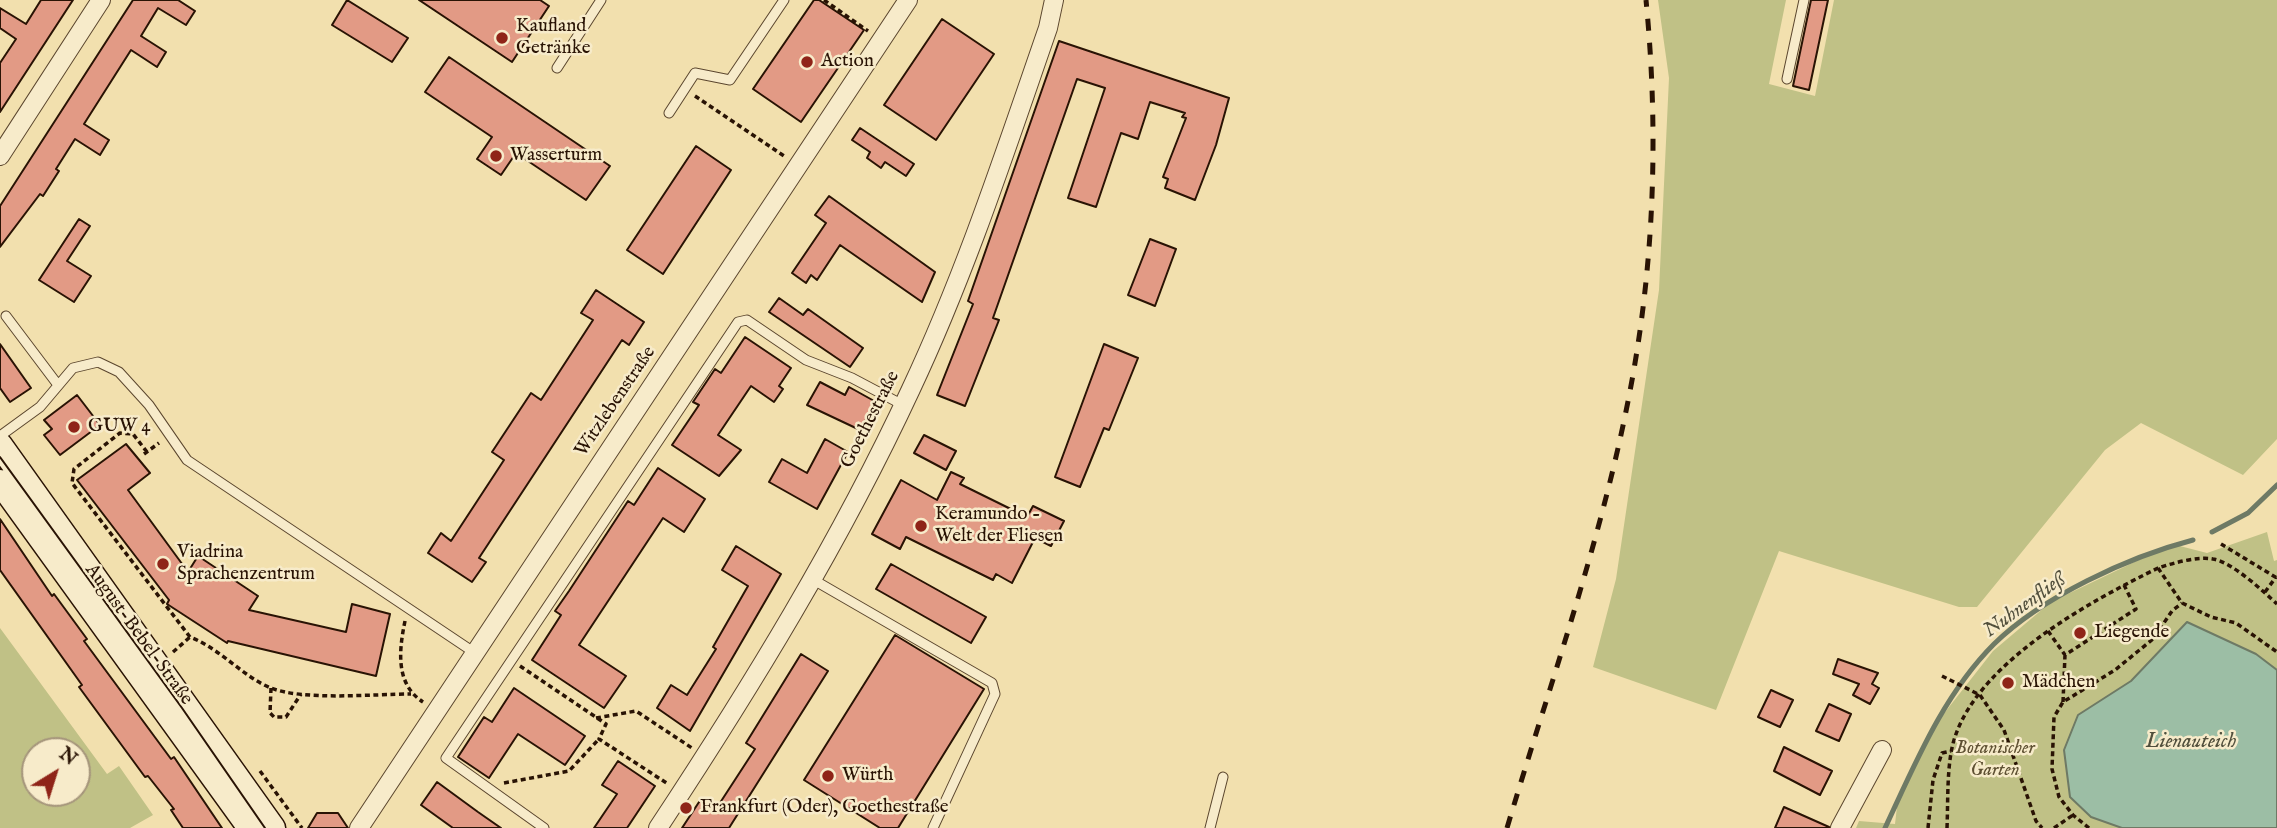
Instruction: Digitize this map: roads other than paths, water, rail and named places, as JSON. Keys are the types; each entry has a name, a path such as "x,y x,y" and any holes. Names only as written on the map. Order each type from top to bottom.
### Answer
{"street":[{"path":"0,156 101,0"},
{"name":"Witzlebenstraße","path":"359,828 908,0"},
{"name":"Goethestraße","path":"658,828 705,757 812,579 903,405 990,198 1048,28 1054,0"},
{"name":"August-Bebel-Straße","path":"0,445 10,493 250,828"},
{"name":"August-Bebel-Straße","path":"10,493 273,828"},
{"path":"1840,828 1882,750"}],"lane":[{"path":"557,68 601,0"},
{"path":"669,113 695,73 730,80 784,0"},
{"path":"1787,79 1804,0"},
{"path":"6,316 58,386"},
{"path":"544,828 446,758 738,322 747,320 806,360 852,378 903,405"},
{"path":"0,436 40,407 73,368 98,362 119,372 187,460 475,653"},
{"path":"812,579 992,683 995,694 933,828"},
{"path":"1210,828 1223,777"}],"water":[{"name":"Lienauteich","path":"2187,622 2256,654 2277,670 2277,828 2122,828 2091,817 2070,797 2064,750 2078,715 2131,681"}],"waterway":[{"name":"Nuhnenfließ","path":"2212,532 2248,513 2277,485"},
{"name":"Nuhnenfließ","path":"1885,828 1919,755 1945,708 1976,664 1994,644 2036,610 2087,581 2141,557 2193,540"}],"tram line":[{"path":"0,457 182,708 265,828"}],"railway":[{"path":"1507,828 1594,543 1623,427 1634,369 1646,277 1652,185 1652,92 1646,0"}],"place":[{"name":"Kaufland Getränke","path":"502,38"},
{"name":"Action","path":"807,62"},
{"name":"Wasserturm","path":"496,156"},
{"name":"GUW 4","path":"74,427"},
{"name":"Keramundo - Welt der Fliesen","path":"921,526"},
{"name":"Viadrina Sprachenzentrum","path":"163,564"},
{"name":"Liegende","path":"2080,633"},
{"name":"Mädchen","path":"2008,683"},
{"name":"Würth","path":"828,776"},
{"name":"Frankfurt (Oder), Goethestraße","path":"686,808"}],"park label":[{"name":"Botanischer Garten","path":"1995,760"}]}
